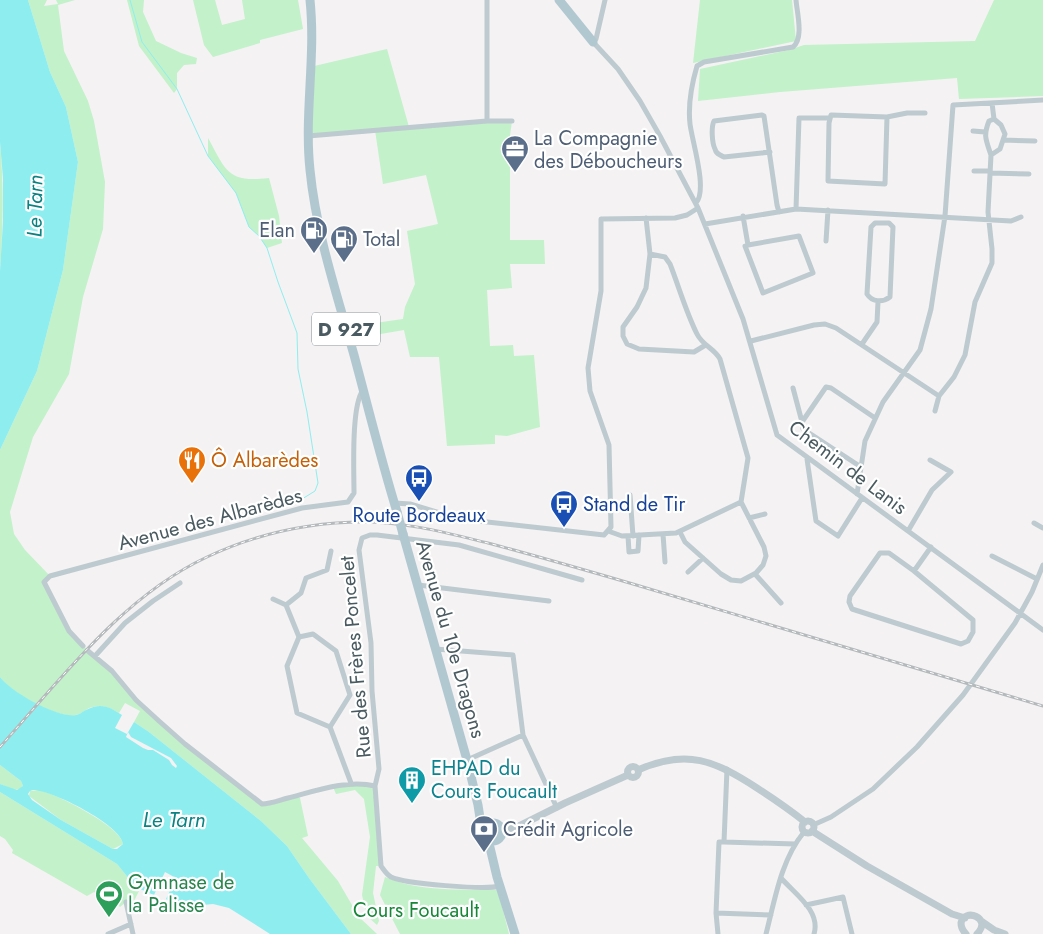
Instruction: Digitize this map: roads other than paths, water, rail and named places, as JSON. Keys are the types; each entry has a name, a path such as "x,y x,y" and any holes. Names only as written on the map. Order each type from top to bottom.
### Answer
{"main road":[{"name":"D 927","path":"310,0 312,28 308,136 310,170 320,226 395,507"},
{"path":"559,0 593,42"},
{"name":"Avenue du 10e Dragons","path":"395,507 480,815 493,832"},
{"path":"493,832 500,886 515,934"}],"street":[{"path":"487,0 487,121"},
{"path":"593,42 596,39 604,0"},
{"path":"395,507 410,504 467,520 604,535 608,531 611,527 609,445 590,391 588,368 601,291 602,219 683,216 697,205 700,197 700,174 690,125 690,114 697,66 704,62 793,47 798,41 799,35 796,0"},
{"name":"Chemin de Lanis","path":"593,42 631,86 697,205 750,341 776,435 1043,630"},
{"path":"856,494 865,441 883,402 920,350 932,309 945,216 953,105 1043,100"},
{"path":"991,156 1000,149 1005,134 1001,125 994,118 992,103"},
{"path":"888,117 886,184 828,181 831,114 888,117 907,112 925,113"},
{"path":"770,152 724,157 718,154 714,149 712,125 714,121 764,116 770,152 779,212"},
{"path":"796,209 799,118 830,118"},
{"path":"936,411 940,396 954,377 962,361 978,292 991,266 992,249 988,220 991,156 985,132 989,121 994,118"},
{"path":"308,136 487,121 512,121"},
{"path":"973,131 985,132"},
{"path":"1003,140 1035,141"},
{"path":"974,171 1029,174"},
{"path":"705,224 743,216 796,209 945,216 988,220 1011,220 1021,217"},
{"path":"826,240 828,210"},
{"path":"881,223 882,214"},
{"path":"743,216 748,245 745,246 763,293 813,272 799,236 748,245"},
{"path":"646,218 650,254 646,288 637,307 623,327 623,336 627,344 639,350 694,352 704,346"},
{"path":"875,223 889,223 893,227 890,297 887,300 878,302 869,298 867,294 871,227 875,223"},
{"path":"650,254 665,257 670,264 697,334 704,346 715,351 720,359 748,458 741,502 764,547 766,556 763,565 755,574 741,581 731,580 703,558 686,542 680,532"},
{"path":"862,344 877,322 878,302"},
{"path":"750,341 825,324 836,328 862,344 940,396"},
{"path":"802,422 826,387 831,388 875,418"},
{"path":"793,388 803,429 861,467"},
{"name":"Avenue des Albarèdes","path":"83,646 69,631 44,582 50,576 302,508 348,502 354,492 355,412 358,398 363,390"},
{"path":"807,458 816,521 838,536 862,498"},
{"path":"908,531 932,490 951,472 930,460"},
{"path":"630,495 633,536"},
{"path":"608,531 622,536 680,532 741,502"},
{"path":"749,518 765,514"},
{"path":"1034,523 1043,528"},
{"path":"663,534 665,562"},
{"name":"Rue des Frères Poncelet","path":"376,786 379,769 372,690 371,643 359,550 362,538 370,535 404,536"},
{"path":"404,536 459,545 582,580"},
{"path":"914,572 931,548"},
{"path":"286,605 301,593 306,578 327,570 331,551"},
{"path":"880,553 889,553 914,572 973,620 973,632 968,641 961,644 852,609 849,602 850,596 880,553"},
{"path":"992,556 1037,579"},
{"path":"688,572 703,558"},
{"path":"804,832 809,833 813,828 873,789 918,747 977,676 1021,614 1043,565"},
{"path":"755,574 781,603"},
{"path":"95,656 125,623 153,601 180,584"},
{"path":"418,585 549,600"},
{"path":"273,599 286,605 299,637 287,666 297,713 330,727 351,783"},
{"path":"299,637 313,634 336,651 350,695 330,727"},
{"path":"435,649 513,656 522,735 557,808"},
{"path":"88,650 112,671 136,700 159,721 185,744 262,804 323,788 351,783 365,783 376,786 378,847 381,866 386,874 393,878 417,883 500,886"},
{"path":"466,760 522,735"},
{"path":"493,832 515,828 628,775 636,777 638,770 656,762 674,760 710,762 727,769 805,822 809,822 813,828 867,866 952,914 965,918 975,916 994,930 1005,934"},
{"path":"724,842 727,769"},
{"path":"804,832 802,826 805,822"},
{"path":"766,934 786,860 804,832"},
{"path":"718,934 716,913 719,842 795,844"},
{"path":"781,878 813,912 816,926 814,934"},
{"path":"806,904 844,896 852,934"},
{"path":"126,902 133,934"},
{"path":"716,913 771,915"},
{"path":"952,914 963,931"},
{"path":"963,931 965,918"},
{"path":"978,933 982,927 981,921"},
{"path":"108,934 131,924"},
{"path":"978,933 994,930"}],"water":[{"name":"Le Tarn","path":"0,0 28,0 50,72 66,107 78,162 63,270 37,371 0,450 0,271 3,179 0,142"},
{"name":"Le Tarn","path":"0,677 14,690 35,703 68,715 77,715 96,706 105,706 122,715 115,728 127,734 134,722 261,821 287,846 351,934 270,934 229,908 213,904 181,907 166,899 176,878 165,872 154,895 140,889 139,891 117,864 0,792 0,784 17,790 23,786 21,781 0,765","holes":["33,790 69,802 99,819 119,836 123,844 117,849 113,849 61,820 32,800 28,794"]}],"waterway":[{"path":"130,0 142,42 177,89 208,156 236,193 249,227 259,236 267,248 297,333 298,369 318,483 315,491 294,504"}],"railway":[{"path":"0,747 95,641 121,616 176,574 207,557 264,536 323,524 364,522 411,526 488,543 633,584 1043,706"}],"place":[{"name":"La Compagnie des Déboucheurs","path":"515,173"},
{"name":"Elan","path":"314,254"},
{"name":"Total","path":"344,263"},
{"name":"Ô Albarèdes","path":"192,484"},
{"name":"Route Bordeaux","path":"419,502"},
{"name":"Stand de Tir","path":"564,528"},
{"name":"EHPAD du Cours Foucault","path":"412,804"},
{"name":"Crédit Agricole","path":"484,853"},
{"name":"Gymnase de la Palisse","path":"109,918"}],"park label":[{"name":"Cours Foucault","path":"416,910"}]}
